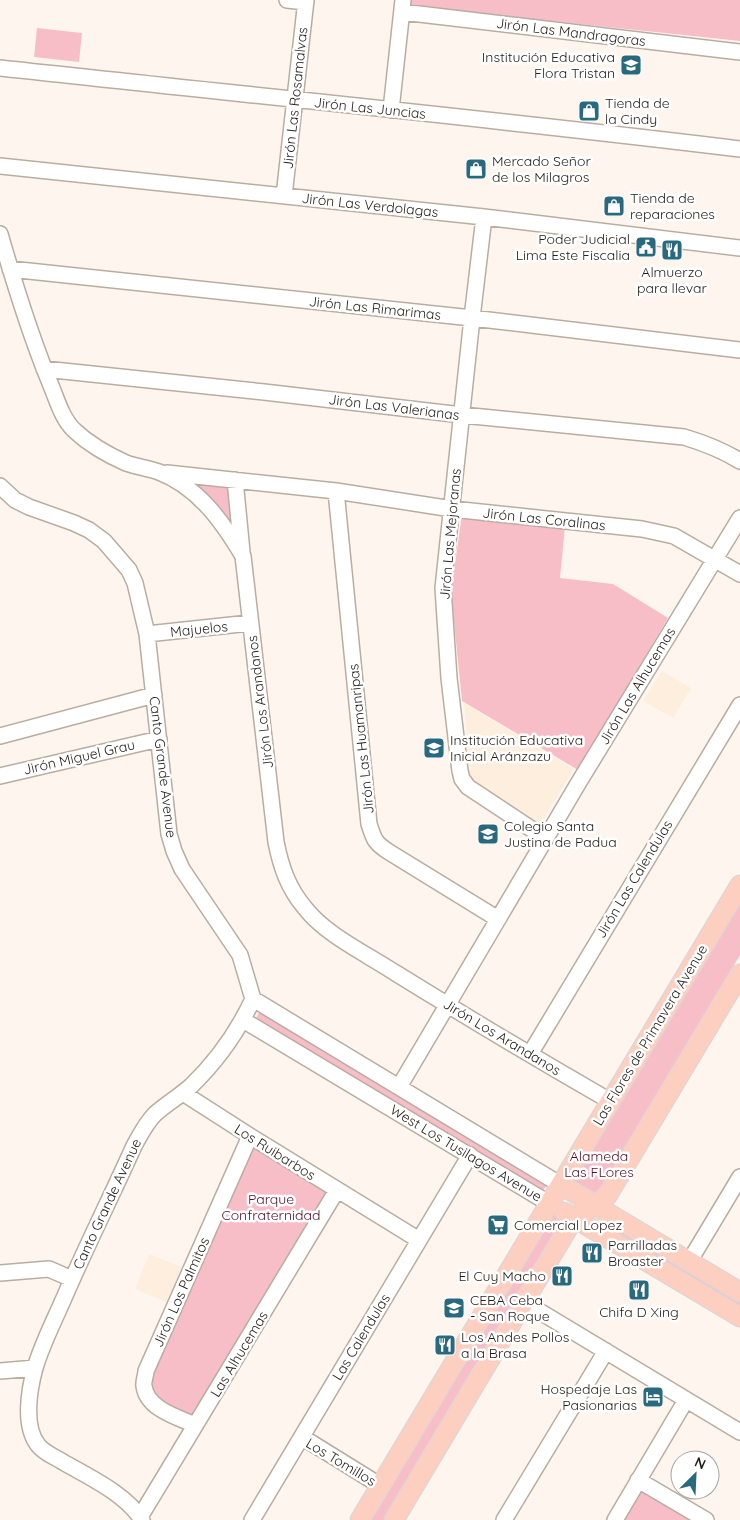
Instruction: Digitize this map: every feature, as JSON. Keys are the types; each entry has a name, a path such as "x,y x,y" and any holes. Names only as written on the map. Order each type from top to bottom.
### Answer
{"main road":[{"name":"Las Flores de Primavera Avenue","path":"360,1520 740,885"},
{"path":"394,1520 574,1218 606,1196 740,974"},
{"name":"West Los Tusilagos Avenue","path":"561,1185 740,1292"},
{"name":"West Los Tusilagos Avenue","path":"550,1204 740,1317"}],"street":[{"path":"287,0 306,1"},
{"name":"Jirón Las Rosamalvas","path":"284,196 306,1"},
{"path":"391,110 403,6"},
{"name":"Jirón Las Mandragoras","path":"403,6 740,52"},
{"name":"Jirón Las Juncias","path":"0,68 740,149"},
{"name":"Jirón Las Verdolagas","path":"0,166 484,217 740,248"},
{"name":"Jirón Las Mejoranas","path":"484,217 443,588 448,678 462,779 468,787 545,838"},
{"name":"Jirón Los Arandanos","path":"0,234 44,369 62,413 73,430 103,451 127,463 160,473 192,491 205,502 243,556 276,842 284,875 305,908 319,923 342,939 447,1005 610,1101"},
{"name":"Jirón Las Rimarimas","path":"10,269 472,318 740,350"},
{"name":"Jirón Las Valerianas","path":"44,369 462,415 684,437 702,442 740,461"},
{"name":"Jirón Las Coralinas","path":"160,473 336,492 452,509 642,529 674,536 740,574"},
{"path":"235,480 243,556"},
{"name":"Canto Grande Avenue","path":"0,486 15,500 29,507 89,530 104,540 129,570 135,583 147,634 167,821 174,850 182,869 240,956 253,999 243,1020 210,1066 183,1093 154,1116 144,1128 72,1279 35,1368 28,1411 30,1429 38,1445 49,1454 109,1488 141,1519"},
{"name":"Jirón Las Huamanripas","path":"336,492 369,824 373,837 378,845 498,919"},
{"name":"Jirón Las Alhucemas","path":"399,1087 545,838 740,518"},
{"name":"Majuelos","path":"147,634 250,623"},
{"path":"0,736 154,695"},
{"name":"Jirón Las Calendulas","path":"530,1054 740,705"},
{"name":"Jirón Miguel Grau","path":"0,776 159,739"},
{"name":"West Los Tusilagos Avenue","path":"253,999 561,1185"},
{"name":"West Los Tusilagos Avenue","path":"243,1020 550,1204"},
{"name":"Los Ruibarbos","path":"183,1093 420,1240"},
{"name":"Jirón Los Palmitos","path":"195,1425 168,1413 150,1401 144,1386 146,1371 250,1136"},
{"name":"Las Calendulas","path":"252,1520 470,1155"},
{"path":"689,1262 740,1177"},
{"name":"Las Alhucemas","path":"141,1519 195,1425 338,1190"},
{"path":"0,1273 49,1269 72,1279"},
{"path":"524,1302 740,1432"},
{"path":"504,1520 606,1351"},
{"path":"0,1371 35,1368"},
{"path":"615,1520 686,1400"},
{"name":"Los Tomillos","path":"302,1437 381,1486"},
{"path":"638,1480 706,1520"}],"shaded area":[{"path":"662,671 691,688 673,718 643,701"},
{"path":"464,703 574,769 539,826 473,782 470,774"},
{"path":"149,1254 182,1267 166,1302 135,1289"}],"green space":[{"path":"410,0 740,0 740,41 410,6"},
{"path":"37,28 82,33 79,62 34,57"},
{"path":"195,480 231,485 236,524 230,525 192,487"},
{"path":"462,514 565,526 560,578 613,584 668,618 578,770 462,701 451,592"},
{"name":"Alameda Las FLores","path":"740,899 740,955 599,1192 595,1193 574,1181 573,1177"},
{"path":"260,1011 548,1183 541,1194 255,1020"},
{"name":"Parque Confraternidad","path":"259,1148 329,1192 192,1416 184,1416 154,1395 151,1385 154,1371 250,1149"},
{"path":"554,1214 564,1220 386,1520 369,1520"},
{"path":"605,1220 740,1298 740,1309 602,1225"},
{"path":"642,1489 694,1520 624,1520"}],"place":[{"name":"Institución Educativa Flora Tristan","path":"631,65"},
{"name":"Tienda de la Cindy","path":"589,111"},
{"name":"Mercado Señor de los Milagros","path":"476,169"},
{"name":"Tienda de reparaciones","path":"614,206"},
{"name":"Poder Judicial Lima Este Fiscalia","path":"646,247"},
{"name":"Almuerzo para llevar","path":"672,250"},
{"name":"Institución Educativa Inicial Aránzazu","path":"434,748"},
{"name":"Colegio Santa Justina de Padua","path":"488,834"},
{"name":"Comercial Lopez","path":"498,1225"},
{"name":"Parrilladas Broaster","path":"592,1253"},
{"name":"El Cuy Macho","path":"562,1276"},
{"name":"Chifa D Xing","path":"639,1290"},
{"name":"CEBA Ceba - San Roque","path":"454,1308"},
{"name":"Los Andes Pollos a la Brasa","path":"445,1345"},
{"name":"Hospedaje Las Pasionarias","path":"653,1397"}]}
